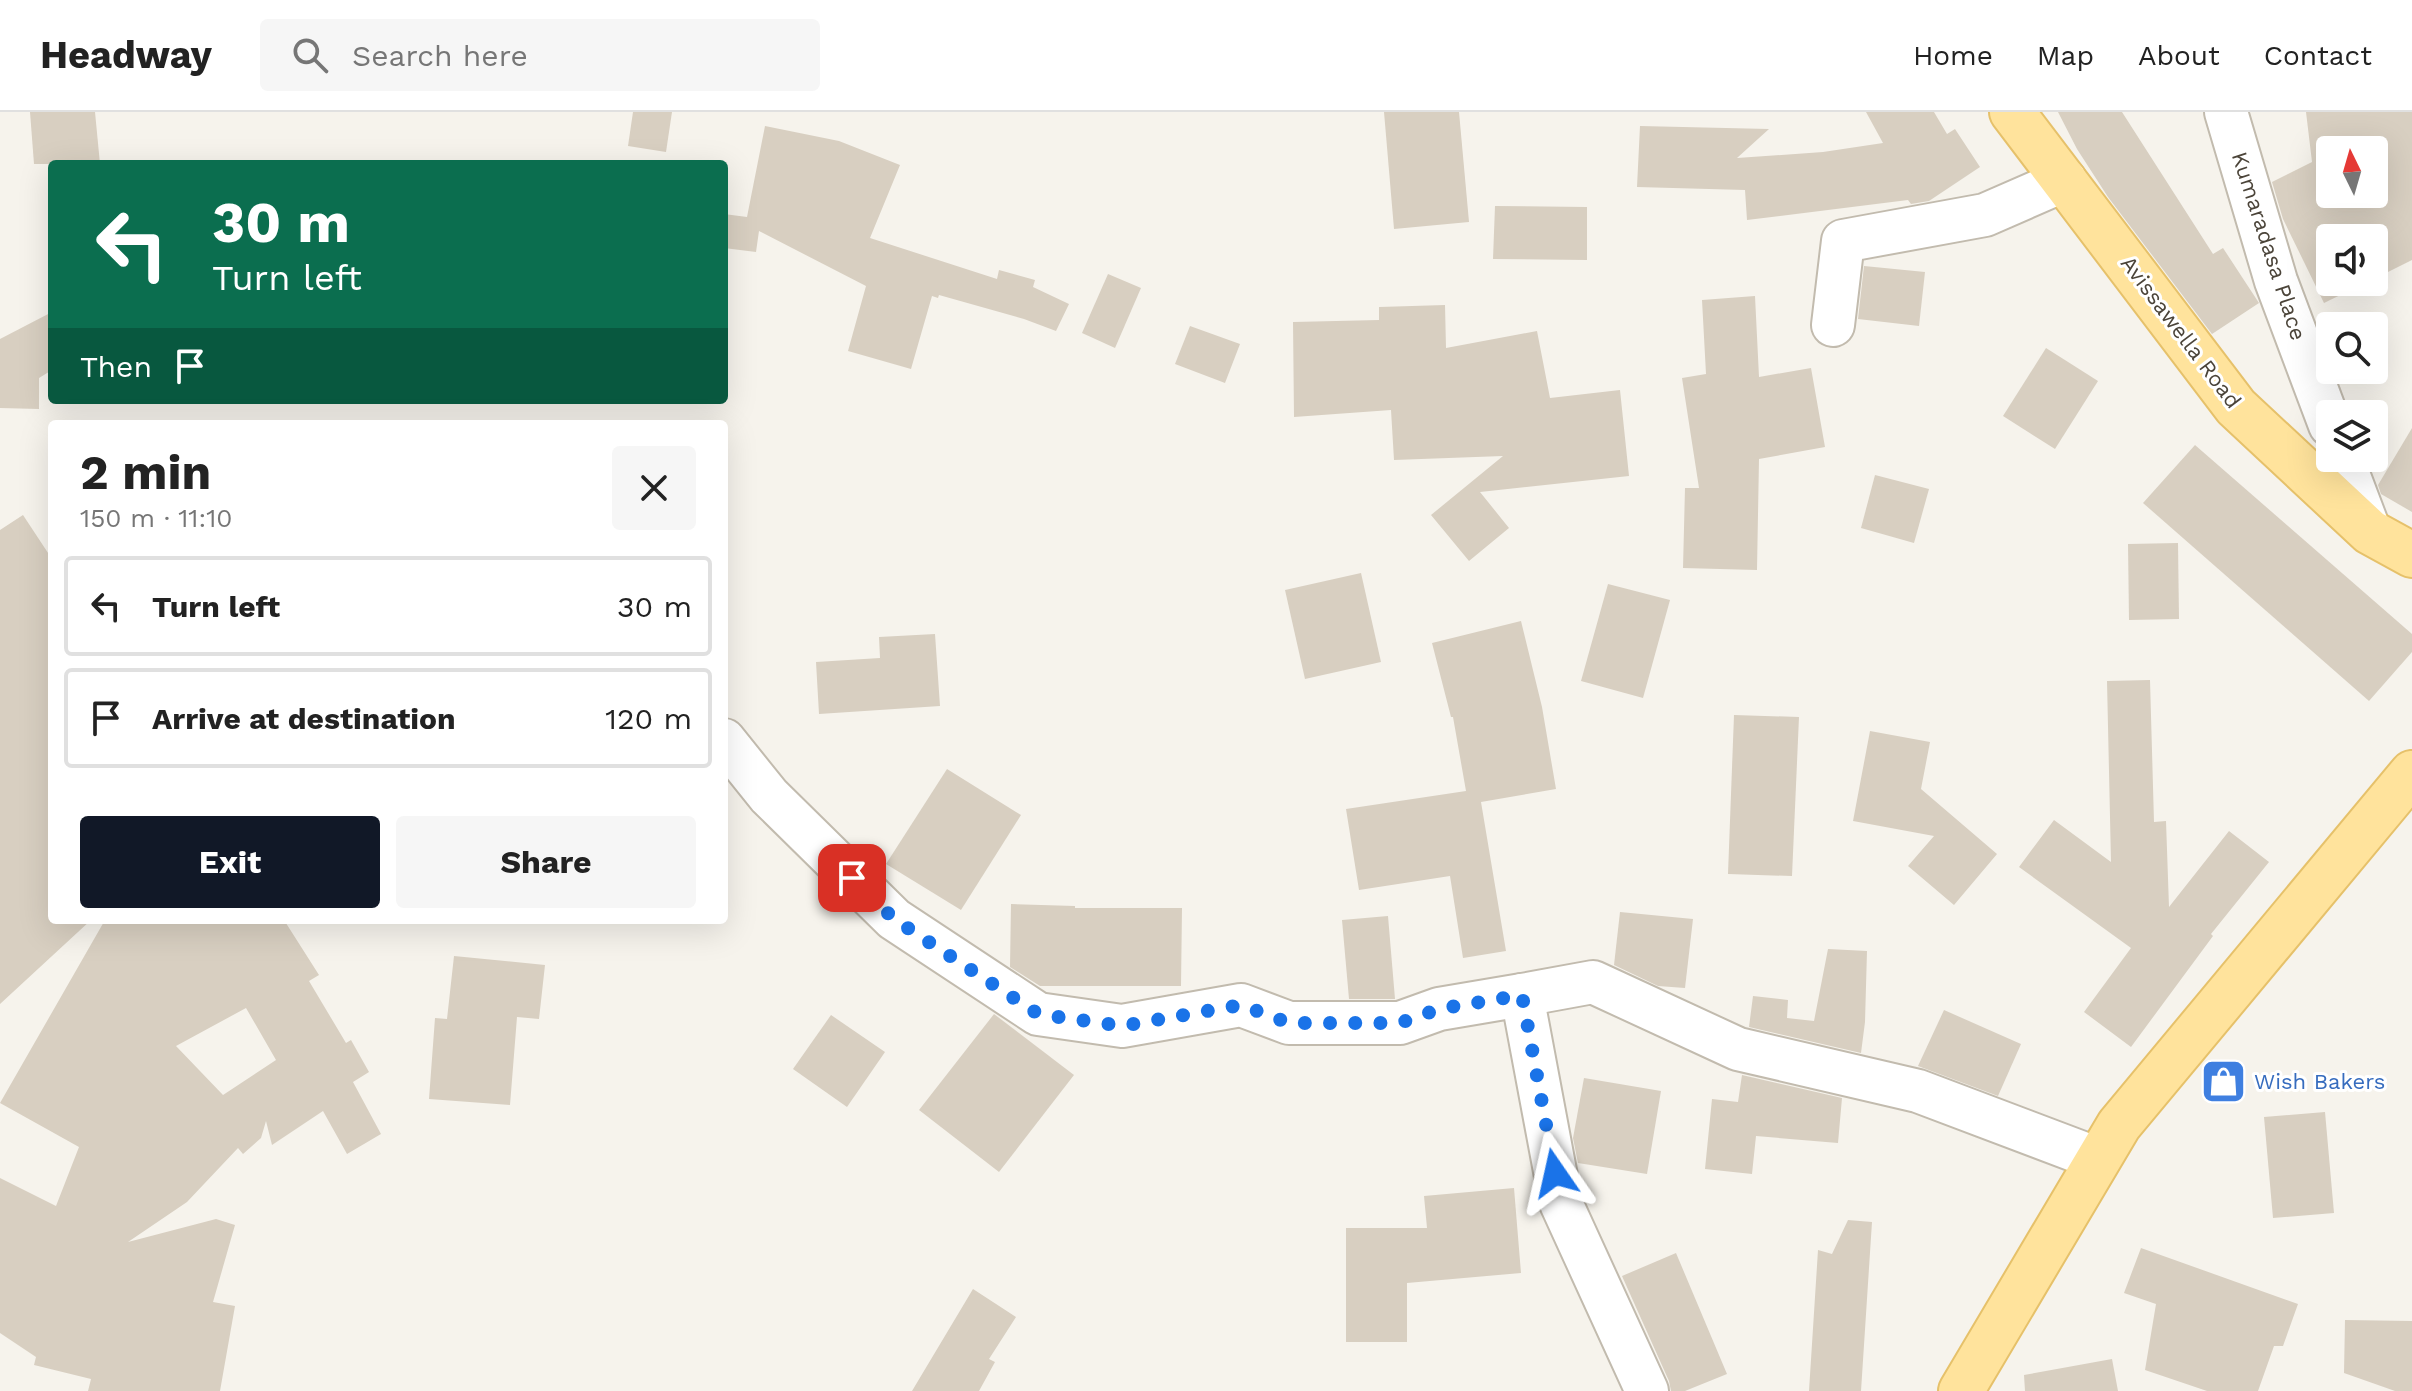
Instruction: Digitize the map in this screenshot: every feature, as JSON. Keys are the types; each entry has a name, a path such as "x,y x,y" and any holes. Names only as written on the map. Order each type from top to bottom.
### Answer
{"main road":[{"name":"Avissawella Road","path":"2012,112 2236,407 2370,532 2412,555"},
{"path":"1961,1391 2119,1125 2412,773"}],"street":[{"name":"Kumaradasa Place","path":"2226,112 2276,281 2321,400"},
{"path":"1833,325 1843,241 1985,215 2065,180"},
{"path":"2347,472 2370,532"},
{"path":"728,745 769,796 894,919 1038,1014 1122,1026 1241,1005 1289,1023 1400,1023 1439,1009 1593,982 1738,1049 1918,1091 2098,1159"},
{"path":"1522,995 1561,1203 1647,1391"}],"building":[{"path":"30,112 95,112 100,160 48,160 48,164 34,164"},
{"path":"633,112 672,112 666,152 628,146"},
{"path":"1384,112 1459,112 1469,222 1394,229"},
{"path":"1866,112 1934,112 1947,134 1955,129 1980,167 1929,201 1911,204 1908,200 1747,220 1745,190 1637,187 1640,126 1769,129 1737,158 1823,152 1883,143"},
{"path":"2058,112 2122,112 2213,254 2223,248 2259,303 2212,334 2108,197"},
{"path":"2306,112 2412,112 2412,260 2388,272 2388,224 2316,224 2316,287 2283,219 2272,182 2312,162"},
{"path":"765,126 839,141 900,165 870,238 997,279 999,270 1035,280 1033,287 1069,304 1056,331 939,295 938,298 932,296 911,369 848,351 866,286 759,231 756,252 728,248 728,215 747,217"},
{"path":"1495,206 1587,207 1587,260 1493,259"},
{"path":"1864,266 1925,272 1919,326 1858,319"},
{"path":"1108,274 1141,288 1115,348 1082,333"},
{"path":"1755,296 1759,377 1811,368 1825,447 1759,459 1757,570 1683,568 1685,488 1699,488 1682,378 1706,374 1702,300"},
{"path":"2321,296 2338,296 2324,303"},
{"path":"1445,305 1446,348 1537,331 1550,398 1620,390 1629,476 1480,492 1509,528 1469,561 1431,515 1503,456 1394,460 1391,410 1294,417 1293,322 1379,320 1379,307"},
{"path":"48,314 48,372 39,378 39,409 0,408 0,339"},
{"path":"1190,326 1240,344 1225,383 1175,364"},
{"path":"2046,348 2098,381 2055,449 2003,416"},
{"path":"2412,428 2412,512 2381,494 2378,485"},
{"path":"2195,445 2412,634 2412,652 2369,701 2143,503"},
{"path":"1875,475 1929,489 1914,543 1861,528"},
{"path":"23,515 48,553 48,924 87,924 0,1004 0,530"},
{"path":"2178,543 2179,619 2129,620 2128,544"},
{"path":"1361,573 1381,662 1305,679 1285,590"},
{"path":"1608,584 1670,600 1643,698 1581,681"},
{"path":"1521,621 1542,707 1556,789 1481,802 1506,951 1463,958 1450,876 1359,890 1346,809 1466,791 1453,717 1432,643"},
{"path":"935,634 940,706 819,714 816,662 880,658 879,637"},
{"path":"2150,680 2154,822 2166,821 2169,907 2229,831 2269,862 2211,934 2213,936 2131,1047 2084,1012 2131,948 2019,867 2054,820 2111,862 2107,681"},
{"path":"1734,715 1799,717 1792,876 1728,874"},
{"path":"1870,731 1930,742 1921,789 1997,854 1954,905 1908,866 1934,836 1853,821"},
{"path":"947,769 1021,815 961,910 886,864"},
{"path":"1011,904 1075,908 1182,908 1181,986 1040,986 1010,967"},
{"path":"1620,912 1693,919 1685,988 1658,986 1614,965"},
{"path":"1388,916 1395,999 1349,999 1342,920"},
{"path":"103,924 287,924 319,975 309,981 346,1043 351,1040 369,1072 353,1082 381,1134 347,1154 323,1111 272,1145 266,1121 261,1138 243,1154 238,1148 187,1202 128,1242 216,1219 235,1225 213,1302 235,1306 220,1391 88,1391 91,1379 34,1365 36,1357 0,1333 0,1178 56,1206 79,1147 0,1103","holes":["246,1008 276,1060 223,1095 176,1046"]},
{"path":"1828,949 1867,951 1861,1053 1749,1027 1753,996 1788,1000 1787,1018 1814,1021"},
{"path":"454,956 545,965 539,1019 517,1017 510,1105 429,1099 435,1018 447,1019"},
{"path":"1944,1010 2021,1044 1998,1096 1918,1066"},
{"path":"994,1014 1074,1075 999,1172 919,1110"},
{"path":"831,1015 885,1052 847,1107 793,1069"},
{"path":"1742,1075 1842,1098 1838,1143 1756,1136 1752,1174 1705,1169 1712,1099 1738,1102"},
{"path":"1584,1078 1661,1091 1647,1174 1578,1163 1573,1138"},
{"path":"2325,1112 2334,1213 2273,1218 2264,1117"},
{"path":"1514,1188 1521,1273 1407,1283 1407,1342 1346,1342 1346,1228 1427,1228 1424,1196"},
{"path":"1848,1220 1872,1222 1861,1391 1809,1391 1818,1250 1832,1254"},
{"path":"2141,1248 2298,1304 2283,1346 2274,1346 2258,1391 2207,1391 2145,1370 2156,1304 2124,1293"},
{"path":"1676,1253 1727,1374 1685,1391 1671,1391 1622,1276"},
{"path":"973,1289 1016,1317 989,1359 995,1362 979,1391 912,1391"},
{"path":"2345,1320 2412,1321 2412,1391 2395,1391 2344,1373"},
{"path":"2112,1359 2118,1391 2025,1391 2024,1375"}],"place":[{"name":"Wish Bakers","path":"2223,1081"}],"route":[{"path":"852,878 894,919 1038,1014 1122,1026 1241,1005 1289,1023 1400,1023 1439,1009 1522,995 1555,1173"}]}
